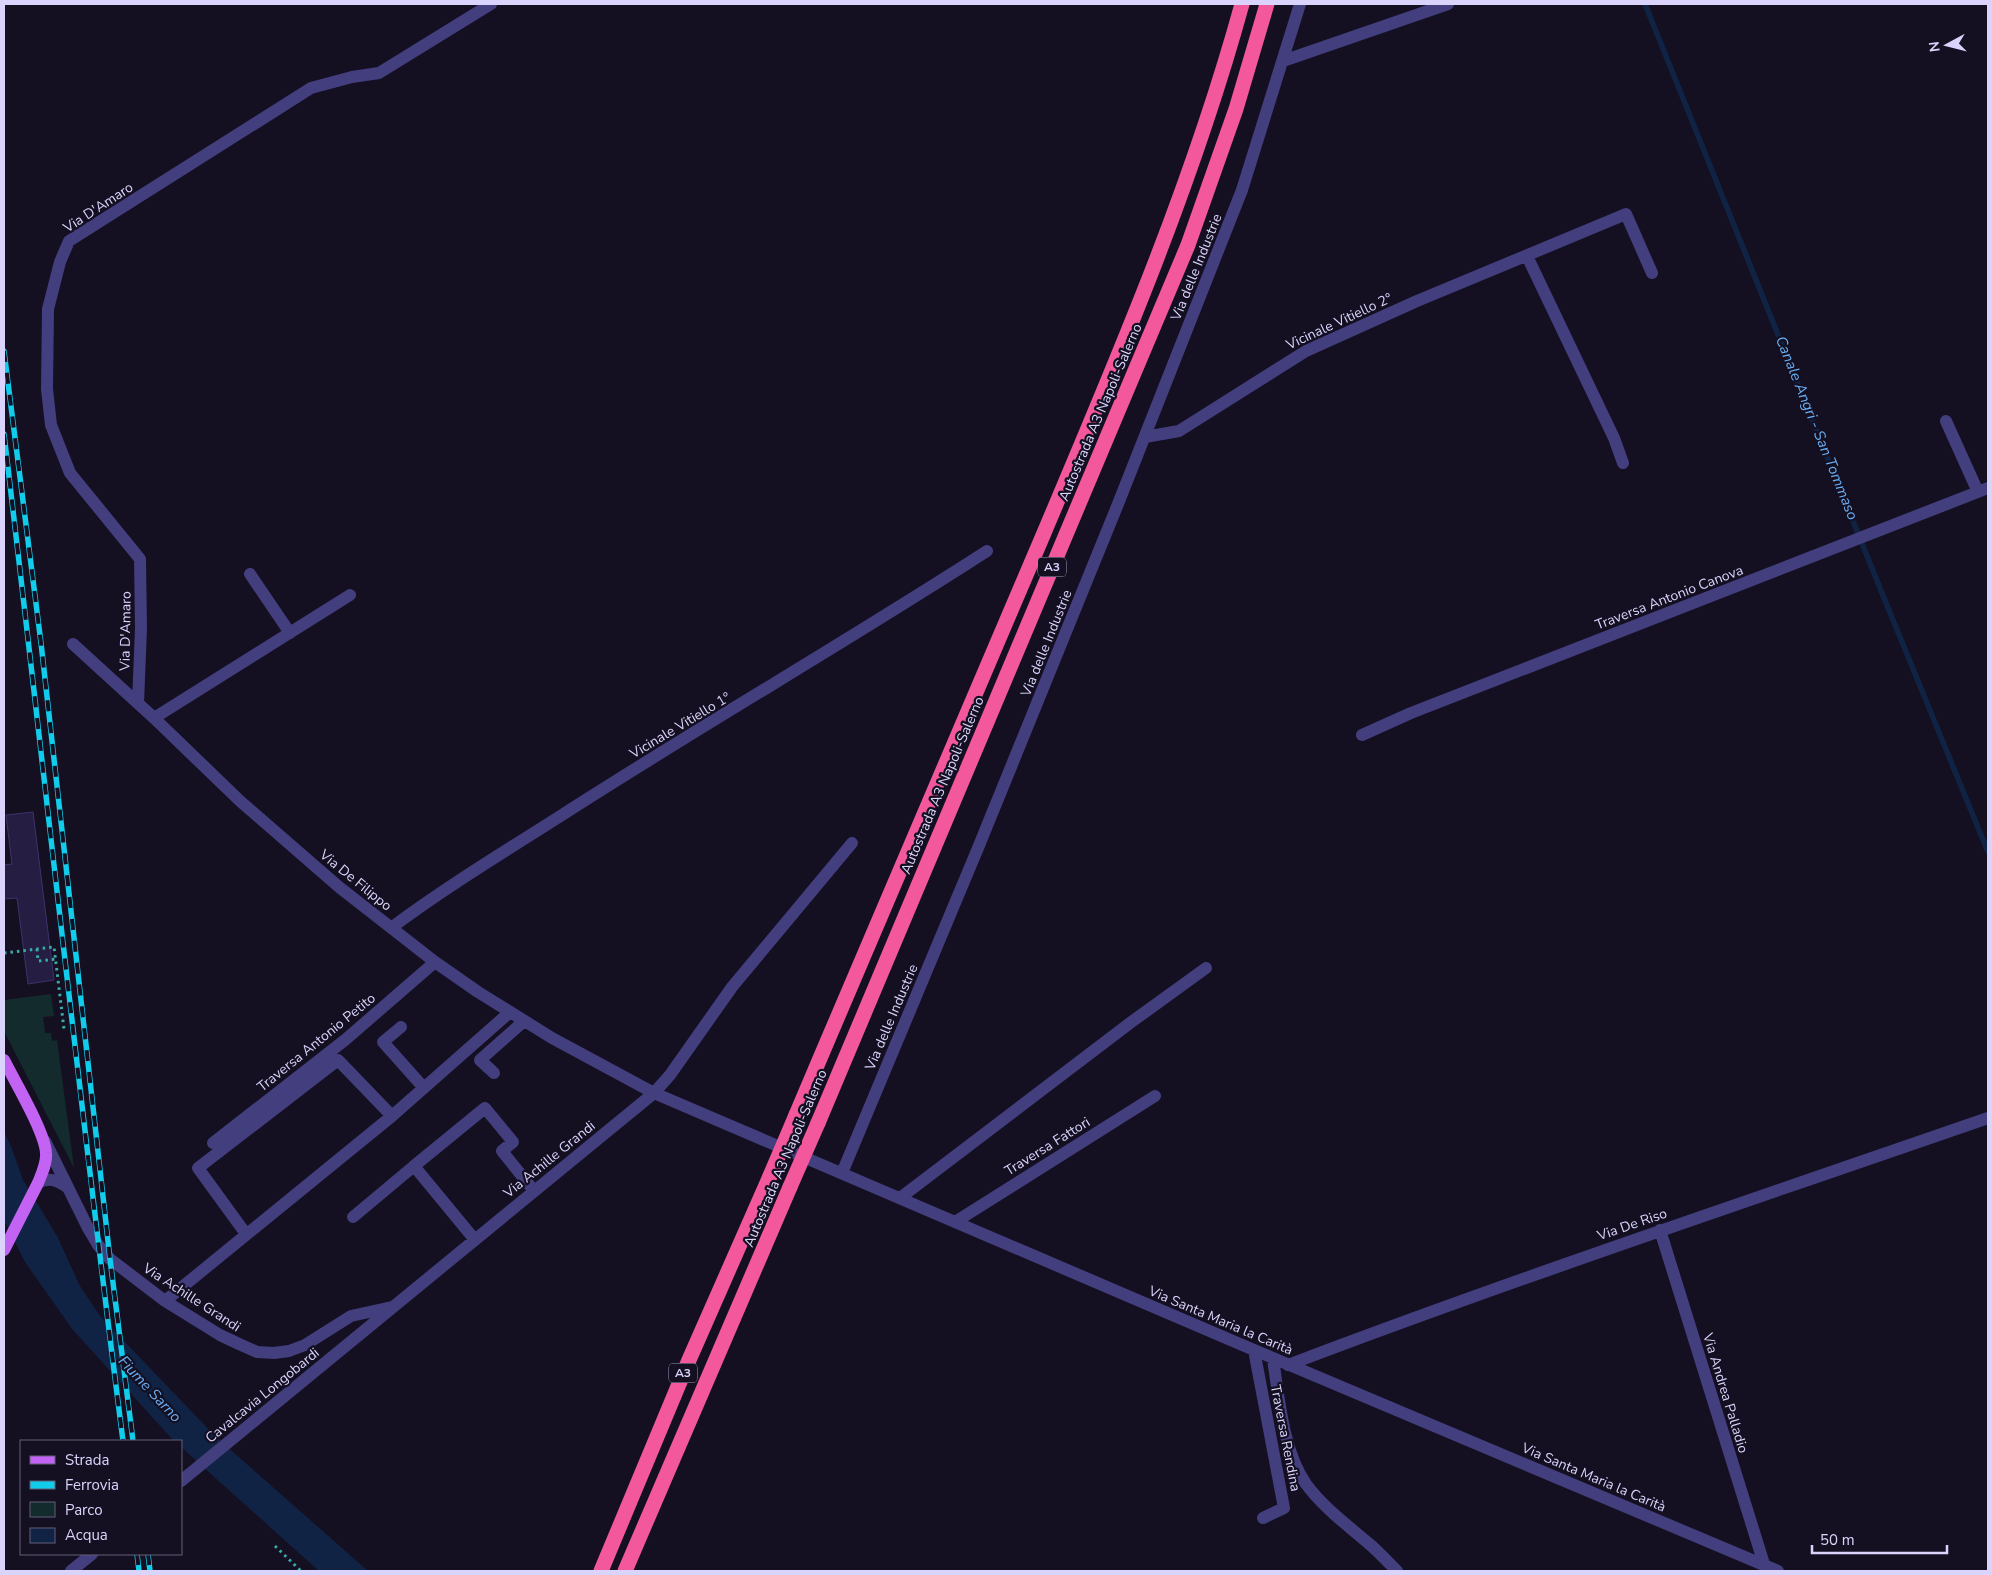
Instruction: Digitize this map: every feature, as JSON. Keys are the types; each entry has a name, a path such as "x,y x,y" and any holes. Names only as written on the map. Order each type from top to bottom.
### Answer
{"highway":[{"name":"Autostrada A3 Napoli-Salerno","path":"600,1571 1093,416 1192,164 1218,86 1242,4"},
{"name":"Autostrada A3 Napoli-Salerno","path":"626,1571 818,1124 1188,245 1236,109 1267,4"}],"main road":[{"path":"4,1060 44,1139 46,1155 38,1183 4,1250"}],"street":[{"name":"Via D'Amaro","path":"138,703 141,628 140,559 70,473 51,425 47,389 48,309 60,262 69,241 311,88 352,77 379,73 491,4"},
{"name":"Via delle Industrie","path":"842,1173 978,848 1145,437 1242,190 1300,4"},
{"path":"1283,61 1448,4"},
{"name":"Vicinale Vitiello 2°","path":"1145,437 1179,431 1306,351 1417,301 1626,214 1652,273"},
{"path":"1527,256 1614,438 1623,463"},
{"path":"1946,422 1983,490"},
{"name":"Traversa Antonio Canova","path":"1362,735 1411,713 1983,490"},
{"name":"Vicinale Vitiello 1°","path":"392,928 429,899 987,551"},
{"path":"250,574 290,633"},
{"path":"154,718 350,595"},
{"name":"Via De Filippo","path":"73,644 154,718 240,801 339,887 435,962 552,1038 654,1092"},
{"name":"Via Achille Grandi","path":"362,1332 654,1092 670,1075 732,987 852,843"},
{"name":"Traversa Antonio Petito","path":"213,1143 345,1040 435,962"},
{"path":"900,1198 1122,1029 1206,968"},
{"path":"165,1301 392,1116 510,1012"},
{"path":"494,1073 480,1060 524,1021"},
{"path":"401,1027 383,1042 424,1088"},
{"path":"246,1234 198,1168 338,1060 392,1116"},
{"name":"Via Santa Maria la Carità","path":"654,1092 1273,1359 1778,1571"},
{"name":"Traversa Fattori","path":"955,1222 1155,1096"},
{"path":"354,1217 485,1108 513,1142 502,1151 534,1191"},
{"name":"Via De Riso","path":"1288,1365 1396,1324 1660,1230 1988,1118"},
{"name":"Via Achille Grandi","path":"44,1139 98,1245 110,1259 165,1301 220,1335 257,1352 274,1353 289,1351 305,1345 350,1316 394,1306"},
{"path":"414,1166 475,1240"},
{"path":"38,1183 50,1179 61,1182 67,1187"},
{"name":"Via Andrea Palladio","path":"1660,1230 1764,1564"},
{"name":"Cavalcavia Longobardi","path":"182,1480 362,1332"},
{"name":"Traversa Rendina","path":"1254,1350 1284,1508 1263,1518"},
{"path":"1273,1359 1287,1436 1295,1462 1306,1483 1341,1520 1398,1571"},
{"path":"71,1571 91,1555"}],"path":[{"path":"4,953 54,947 64,1029"},
{"path":"36,949 38,961 56,959"},
{"path":"276,1546 301,1571"}],"green space":[{"path":"51,994 54,1016 43,1017 45,1033 51,1033 52,1041 57,1040 74,1168 4,1031 4,1000"}],"water":[{"name":"Fiume Sarno","path":"4,1131 23,1180 57,1236 80,1286 100,1316 215,1436 368,1571 319,1571 182,1448 182,1440 173,1440 73,1330 25,1262 4,1220"}],"building":[{"path":"33,812 54,980 28,984 17,898 4,899 4,865 12,864 6,815"}],"waterway":[{"name":"Canale Angri - San Tommaso","path":"1645,4 1988,852"}],"railway":[{"path":"4,351 41,643 110,1259 133,1440"},
{"path":"4,434 123,1440"},
{"path":"137,1555 139,1571"},
{"path":"148,1555 150,1571"}]}
